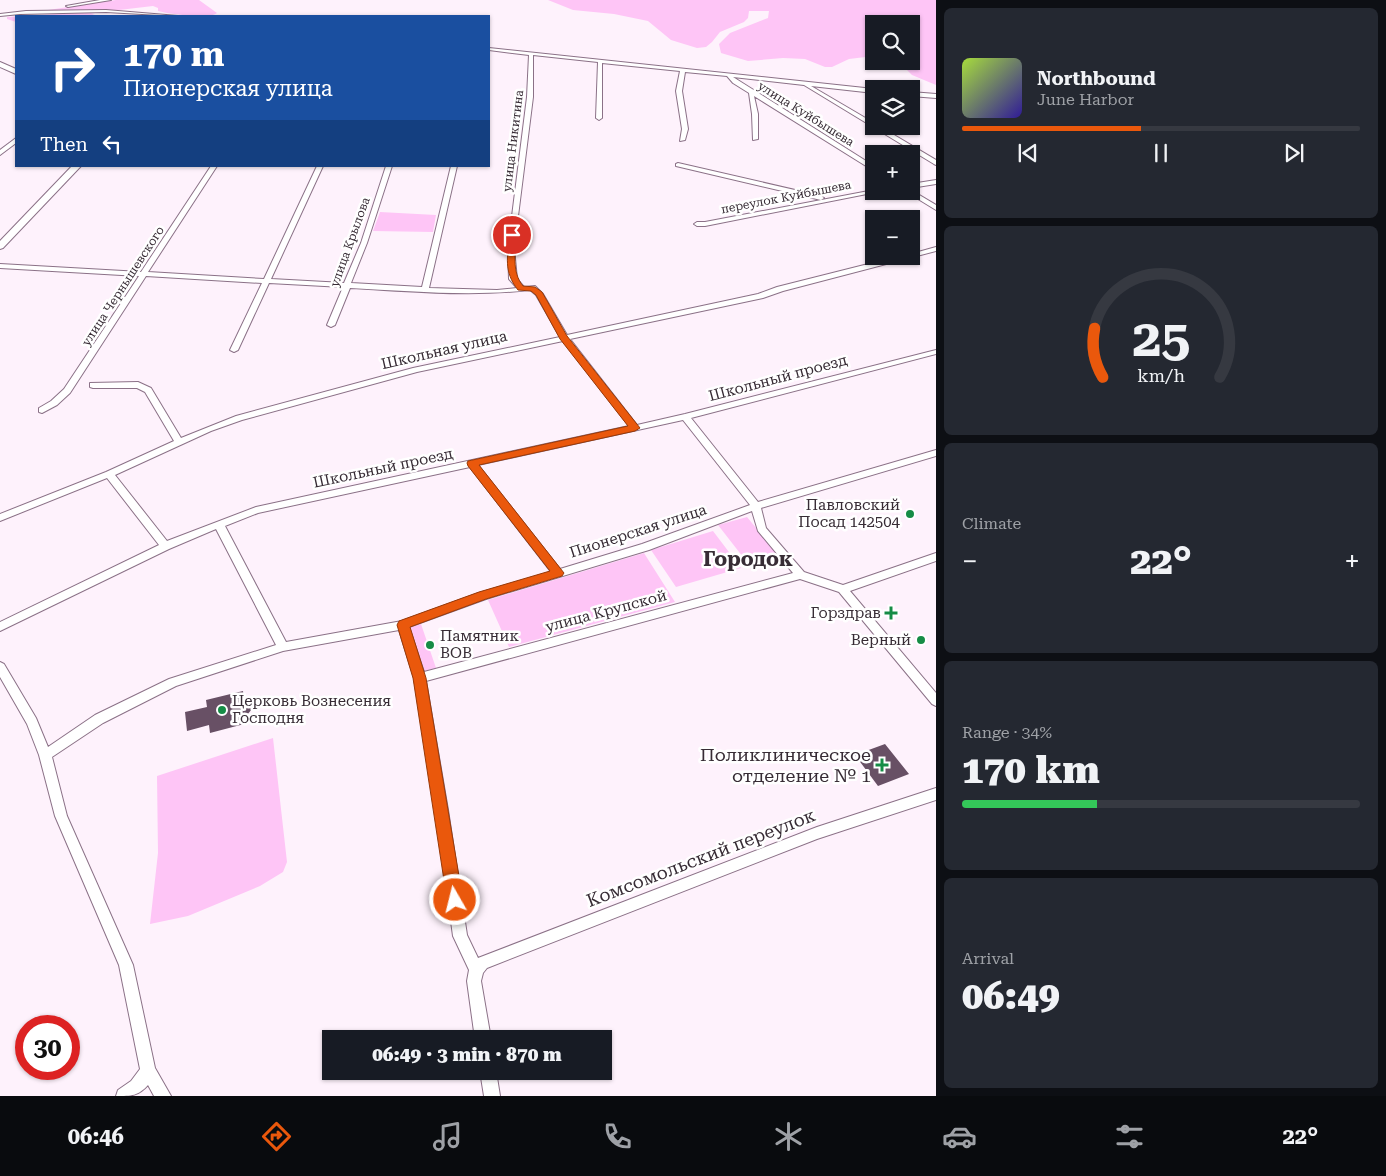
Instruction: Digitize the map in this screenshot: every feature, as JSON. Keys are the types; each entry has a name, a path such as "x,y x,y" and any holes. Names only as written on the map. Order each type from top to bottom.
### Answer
{"main road":[{"path":"0,64 15,72"},
{"path":"0,246 76,167"}],"street":[{"path":"0,15 109,0"},
{"path":"21,13 92,11 159,15"},
{"path":"490,49 865,90"},
{"name":"улица Никитина","path":"521,288 513,279 511,248 530,97 531,54"},
{"path":"599,118 600,62"},
{"path":"682,140 685,129 679,91 683,71"},
{"name":"улица Куйбышева","path":"729,76 751,93 865,163"},
{"path":"804,84 936,163"},
{"path":"751,93 755,114 756,139"},
{"path":"920,95 936,96"},
{"path":"0,144 15,143"},
{"path":"0,153 15,143"},
{"path":"678,165 815,198 834,198"},
{"name":"улица Чернышевского","path":"42,410 54,403 67,391 213,167"},
{"path":"234,350 320,167"},
{"name":"улица Крылова","path":"331,325 364,243 389,167"},
{"path":"425,289 454,167"},
{"path":"920,185 936,182"},
{"name":"переулок Куйбышева","path":"697,224 706,224 865,193"},
{"path":"920,198 936,208"},
{"name":"Школьная улица","path":"920,253 936,249"},
{"name":"Школьная улица","path":"0,518 109,474 208,429 239,418 416,370 760,296 780,289 875,265"},
{"path":"0,266 497,292 532,288 539,294 564,337 635,428"},
{"name":"Школьный проезд","path":"0,626 165,546 256,510 685,417 935,352"},
{"path":"93,384 138,385 148,390 179,442"},
{"path":"685,417 756,506 762,529 800,575 843,589 936,701"},
{"name":"Пионерская улица","path":"45,755 99,720 173,682 283,647 403,625 483,596 645,547 756,506 936,453"},
{"path":"472,463 558,573"},
{"path":"109,474 165,546"},
{"path":"219,524 283,647"},
{"path":"843,589 936,557"},
{"name":"улица Крупской","path":"420,678 800,575"},
{"path":"403,625 420,678 442,810 460,936 479,966 474,981 482,1030"},
{"path":"0,667 32,722 45,755 61,816 126,965 148,1071 163,1096"},
{"name":"Комсомольский переулок","path":"479,966 817,833 936,794"},
{"path":"124,1096 137,1087 148,1071"},
{"path":"489,1080 492,1096"}],"shaded area":[{"path":"116,0 199,0 217,13 213,15 180,15 158,11 158,8 153,6 119,10 48,10"},
{"path":"548,0 936,0 936,85 912,75 907,70 920,70 920,15 865,15 865,57 849,59 832,67 825,67 805,59 783,58 748,61 721,53 719,44 730,33 768,18 769,11 749,11 748,18 744,22 720,32 706,47 697,48 671,40 648,21 614,14 573,10"},
{"path":"86,12 95,14 92,15 39,15"},
{"path":"15,16 15,22 7,19 7,17"},
{"path":"380,212 436,215 433,232 373,231"},
{"path":"747,517 780,557 750,566 718,525"},
{"path":"713,531 741,568 676,587 651,550"},
{"path":"644,553 675,602 509,647 488,600"},
{"path":"421,624 436,668 424,671 410,627"},
{"path":"273,738 287,862 283,872 260,886 188,916 150,924 158,853 157,776"}],"building":[{"name":"Церковь Вознесения Господня","path":"243,691 244,699 251,702 252,705 252,709 247,715 248,723 210,733 209,725 187,731 185,712 207,707 206,700"},
{"name":"Поликлиническое отделение № 1","path":"885,744 909,774 878,786 855,755"}],"place":[{"name":"Павловский Посад 142504","path":"910,514"},
{"name":"Горздрав","path":"891,613"},
{"name":"Верный","path":"921,640"},
{"name":"Памятник ВОВ","path":"430,645"},
{"name":"Церковь Вознесения Господня","path":"222,710"},
{"name":"Поликлиническое отделение № 1","path":"882,765"}],"district":[{"name":"Городок","path":"748,559"}],"route":[{"path":"455,900 420,678 403,625 483,596 558,573 472,463 635,428 564,337 539,294 532,288 521,288 513,279 511,268 512,235"}]}
